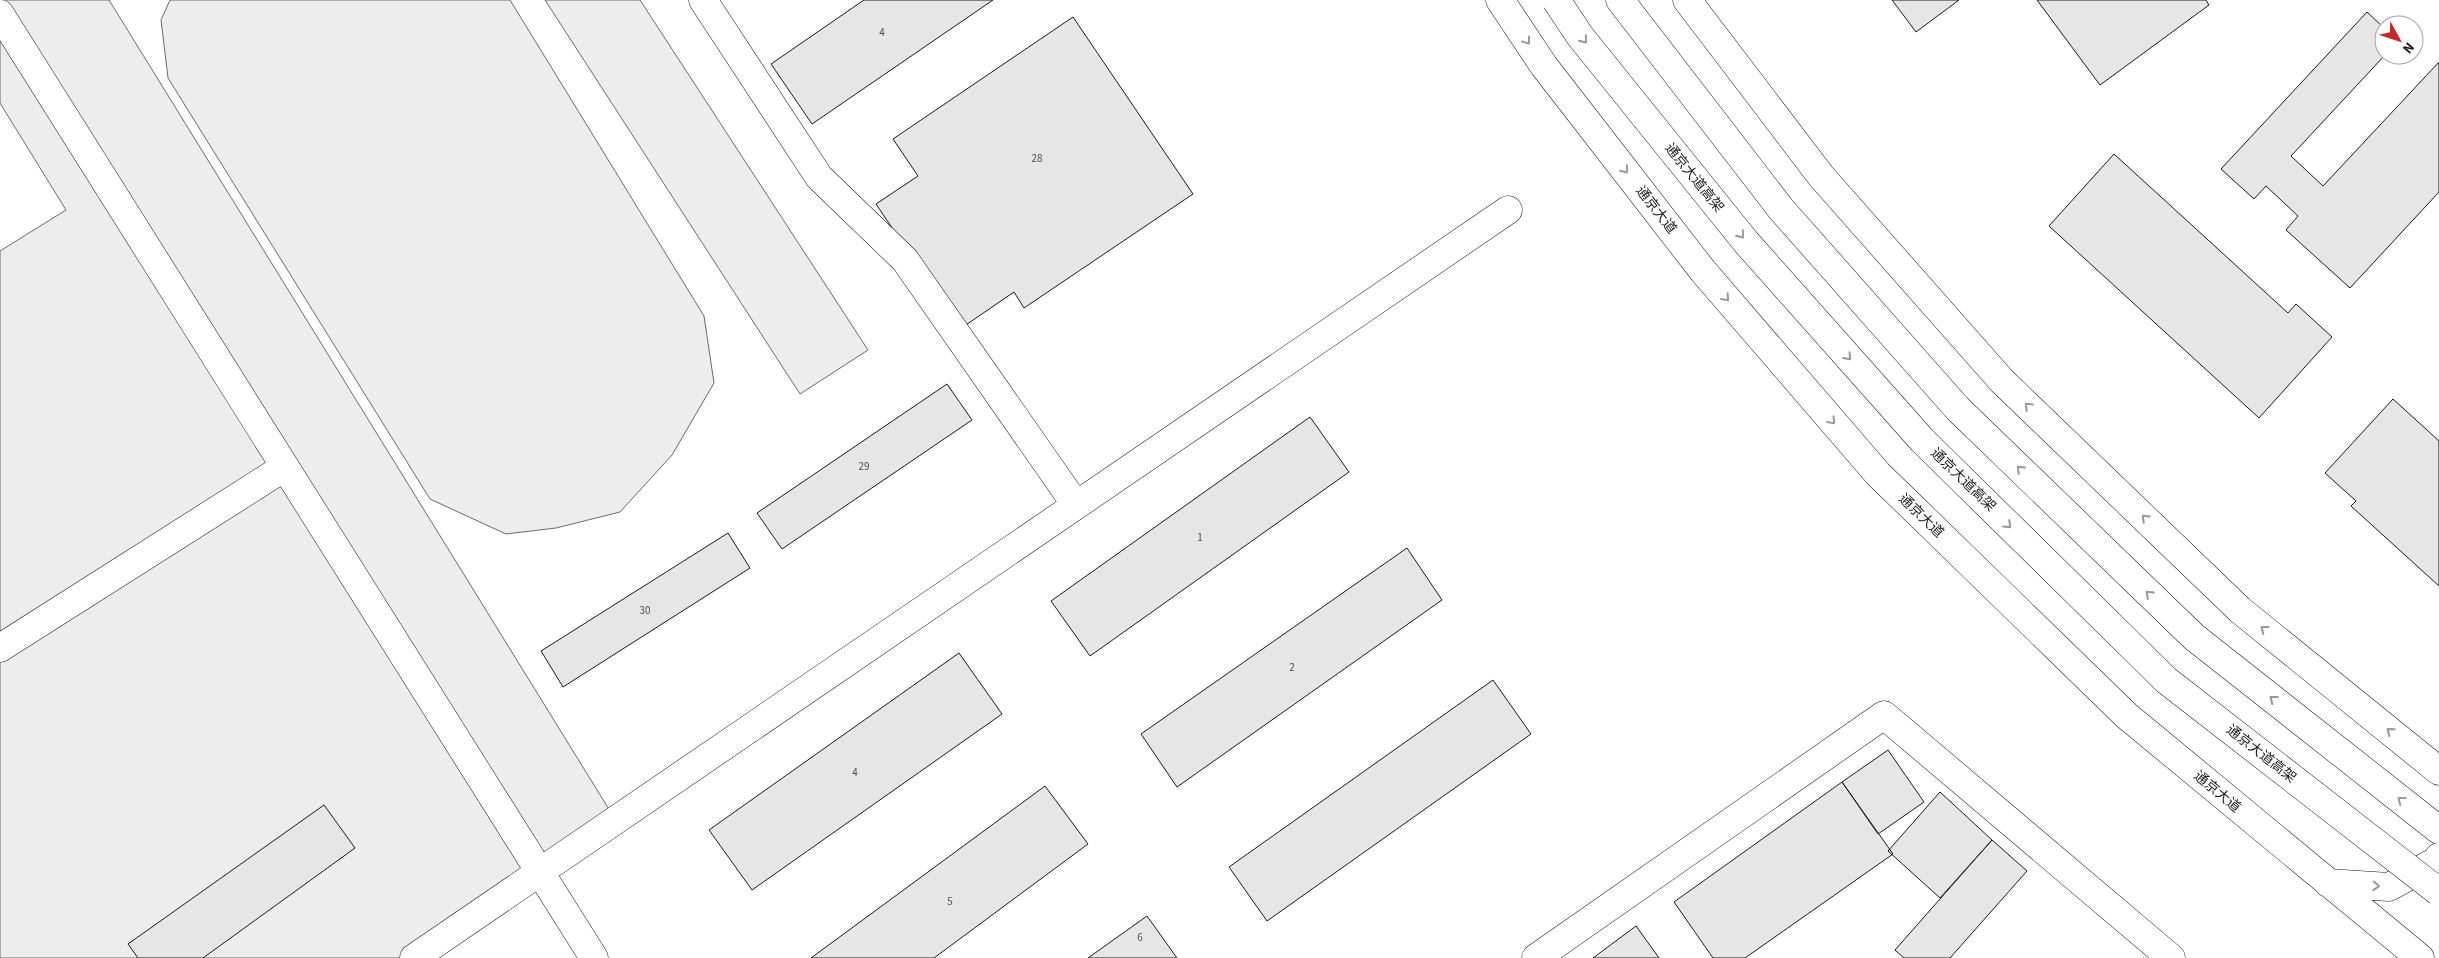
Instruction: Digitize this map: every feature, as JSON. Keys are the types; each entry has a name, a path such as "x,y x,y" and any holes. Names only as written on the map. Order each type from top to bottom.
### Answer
{"main road":[{"path":"703,0 819,176 906,260 1076,505"},
{"name":"通京大道","path":"1500,0 1544,66 1703,271 1878,474 2126,716 2420,958"},
{"name":"通京大道高架","path":"1556,0 1580,36 1746,242 1922,440 2166,680 2439,892"},
{"path":"1620,0 1781,209 1958,409 2194,637 2439,830"},
{"path":"1687,0 1821,176 2002,381 2240,610 2435,773"},
{"path":"0,14 594,958"},
{"path":"414,958 1508,210"},
{"path":"0,648 286,467"},
{"path":"1536,958 1884,714 2171,958"},
{"path":"2328,883 2389,887 2438,860 2439,857"}],"shaded area":[{"path":"0,0 109,0 615,819 414,958 0,958 0,251 66,210 0,103"},
{"path":"170,0 510,0 704,316 714,383 672,455 620,512 556,528 506,534 430,499 168,78 161,20"},
{"path":"545,0 640,0 868,350 800,394"}],"building":[{"path":"864,0 993,0 812,124 771,64"},
{"path":"1892,0 1959,0 1916,32"},
{"path":"2037,0 2206,0 2209,5 2100,85"},
{"path":"2367,12 2374,19 2374,65 2376,65 2291,156 2323,186 2439,62 2439,192 2350,288 2286,230 2298,216 2266,186 2254,199 2221,169"},
{"path":"1073,17 1193,194 1024,308 1014,292 960,329 876,204 918,176 893,139"},
{"path":"2114,154 2288,313 2296,304 2332,337 2259,418 2049,226"},
{"path":"947,384 972,420 782,549 757,513"},
{"path":"2393,399 2439,441 2439,586 2351,506 2356,501 2325,473"},
{"path":"1310,417 1349,472 1090,656 1051,601"},
{"path":"728,533 750,568 563,687 541,651"},
{"path":"1407,548 1442,600 1177,787 1141,734"},
{"path":"959,653 1002,714 752,890 709,830"},
{"path":"1493,680 1531,734 1267,921 1229,867"},
{"path":"1888,750 1924,802 1878,834 1842,782"},
{"path":"1842,782 1893,854 1745,958 1713,958 1674,902"},
{"path":"1045,786 1088,844 934,958 811,958"},
{"path":"1940,792 1992,840 1940,898 1888,851"},
{"path":"324,805 355,848 203,958 138,958 128,944"},
{"path":"1992,840 2027,871 1950,958 1904,958 1895,950"},
{"path":"1147,916 1177,958 1088,958"},
{"path":"1636,926 1659,958 1593,958"}]}
